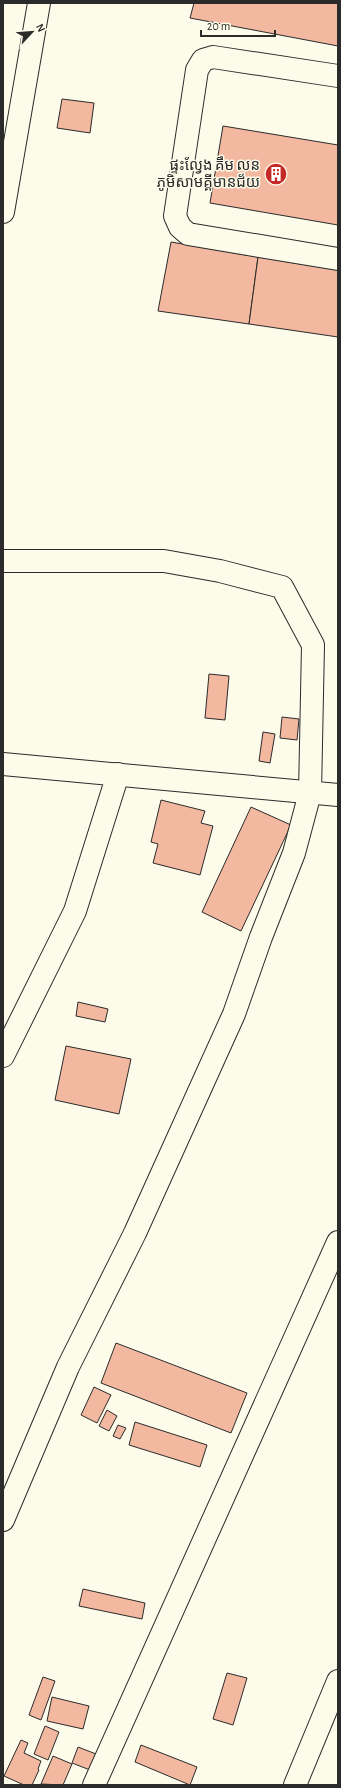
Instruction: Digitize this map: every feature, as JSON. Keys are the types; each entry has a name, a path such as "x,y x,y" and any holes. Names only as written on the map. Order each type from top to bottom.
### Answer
{"street":[{"path":"3,212 38,3"},
{"path":"338,76 213,57 203,60 197,70 174,216 180,227 188,234 338,259"},
{"path":"3,561 164,561 220,571 282,587 313,645 310,793 294,853 261,937 234,1014 135,1233 68,1367 3,1520"},
{"path":"3,764 338,795"},
{"path":"3,1056 75,911 118,774"},
{"path":"94,1785 338,1242"},
{"path":"295,1785 338,1681"}],"building":[{"path":"194,3 338,3 338,46 190,18"},
{"path":"62,99 94,103 90,133 57,128"},
{"name":"ផ្ទះល្វែង គឹម លន ភូមិសាមគ្គីមានជ័យ","path":"223,126 338,145 338,225 210,203"},
{"path":"171,242 258,257 249,324 158,311"},
{"path":"258,257 338,270 338,337 249,324"},
{"path":"209,674 229,676 225,720 205,718"},
{"path":"282,717 299,719 297,740 280,738"},
{"path":"263,732 275,734 270,763 259,761"},
{"path":"161,800 205,811 201,823 213,826 200,875 153,863 158,844 151,842"},
{"path":"251,807 291,825 241,931 202,912"},
{"path":"78,1002 108,1009 105,1022 76,1016"},
{"path":"66,1046 131,1059 119,1114 55,1100"},
{"path":"116,1343 247,1393 231,1433 101,1383"},
{"path":"94,1387 111,1395 97,1423 81,1415"},
{"path":"107,1410 117,1416 109,1431 99,1426"},
{"path":"135,1422 207,1445 200,1467 129,1445"},
{"path":"118,1425 126,1428 120,1439 113,1436"},
{"path":"83,1589 145,1603 142,1619 79,1606"},
{"path":"227,1673 247,1678 233,1725 213,1719"},
{"path":"43,1677 55,1681 41,1720 29,1715"},
{"path":"52,1697 89,1706 83,1729 47,1721"},
{"path":"45,1726 59,1732 48,1760 34,1754"},
{"path":"21,1740 28,1743 24,1753 41,1761 39,1770 32,1785 24,1785 4,1776"},
{"path":"141,1745 197,1767 190,1785 135,1762"},
{"path":"78,1747 96,1754 90,1770 72,1763"},
{"path":"53,1756 72,1764 63,1785 41,1784"}],"place":[{"name":"ផ្ទះល្វែង គឹម លន ភូមិសាមគ្គីមានជ័យ","path":"276,174"}]}
